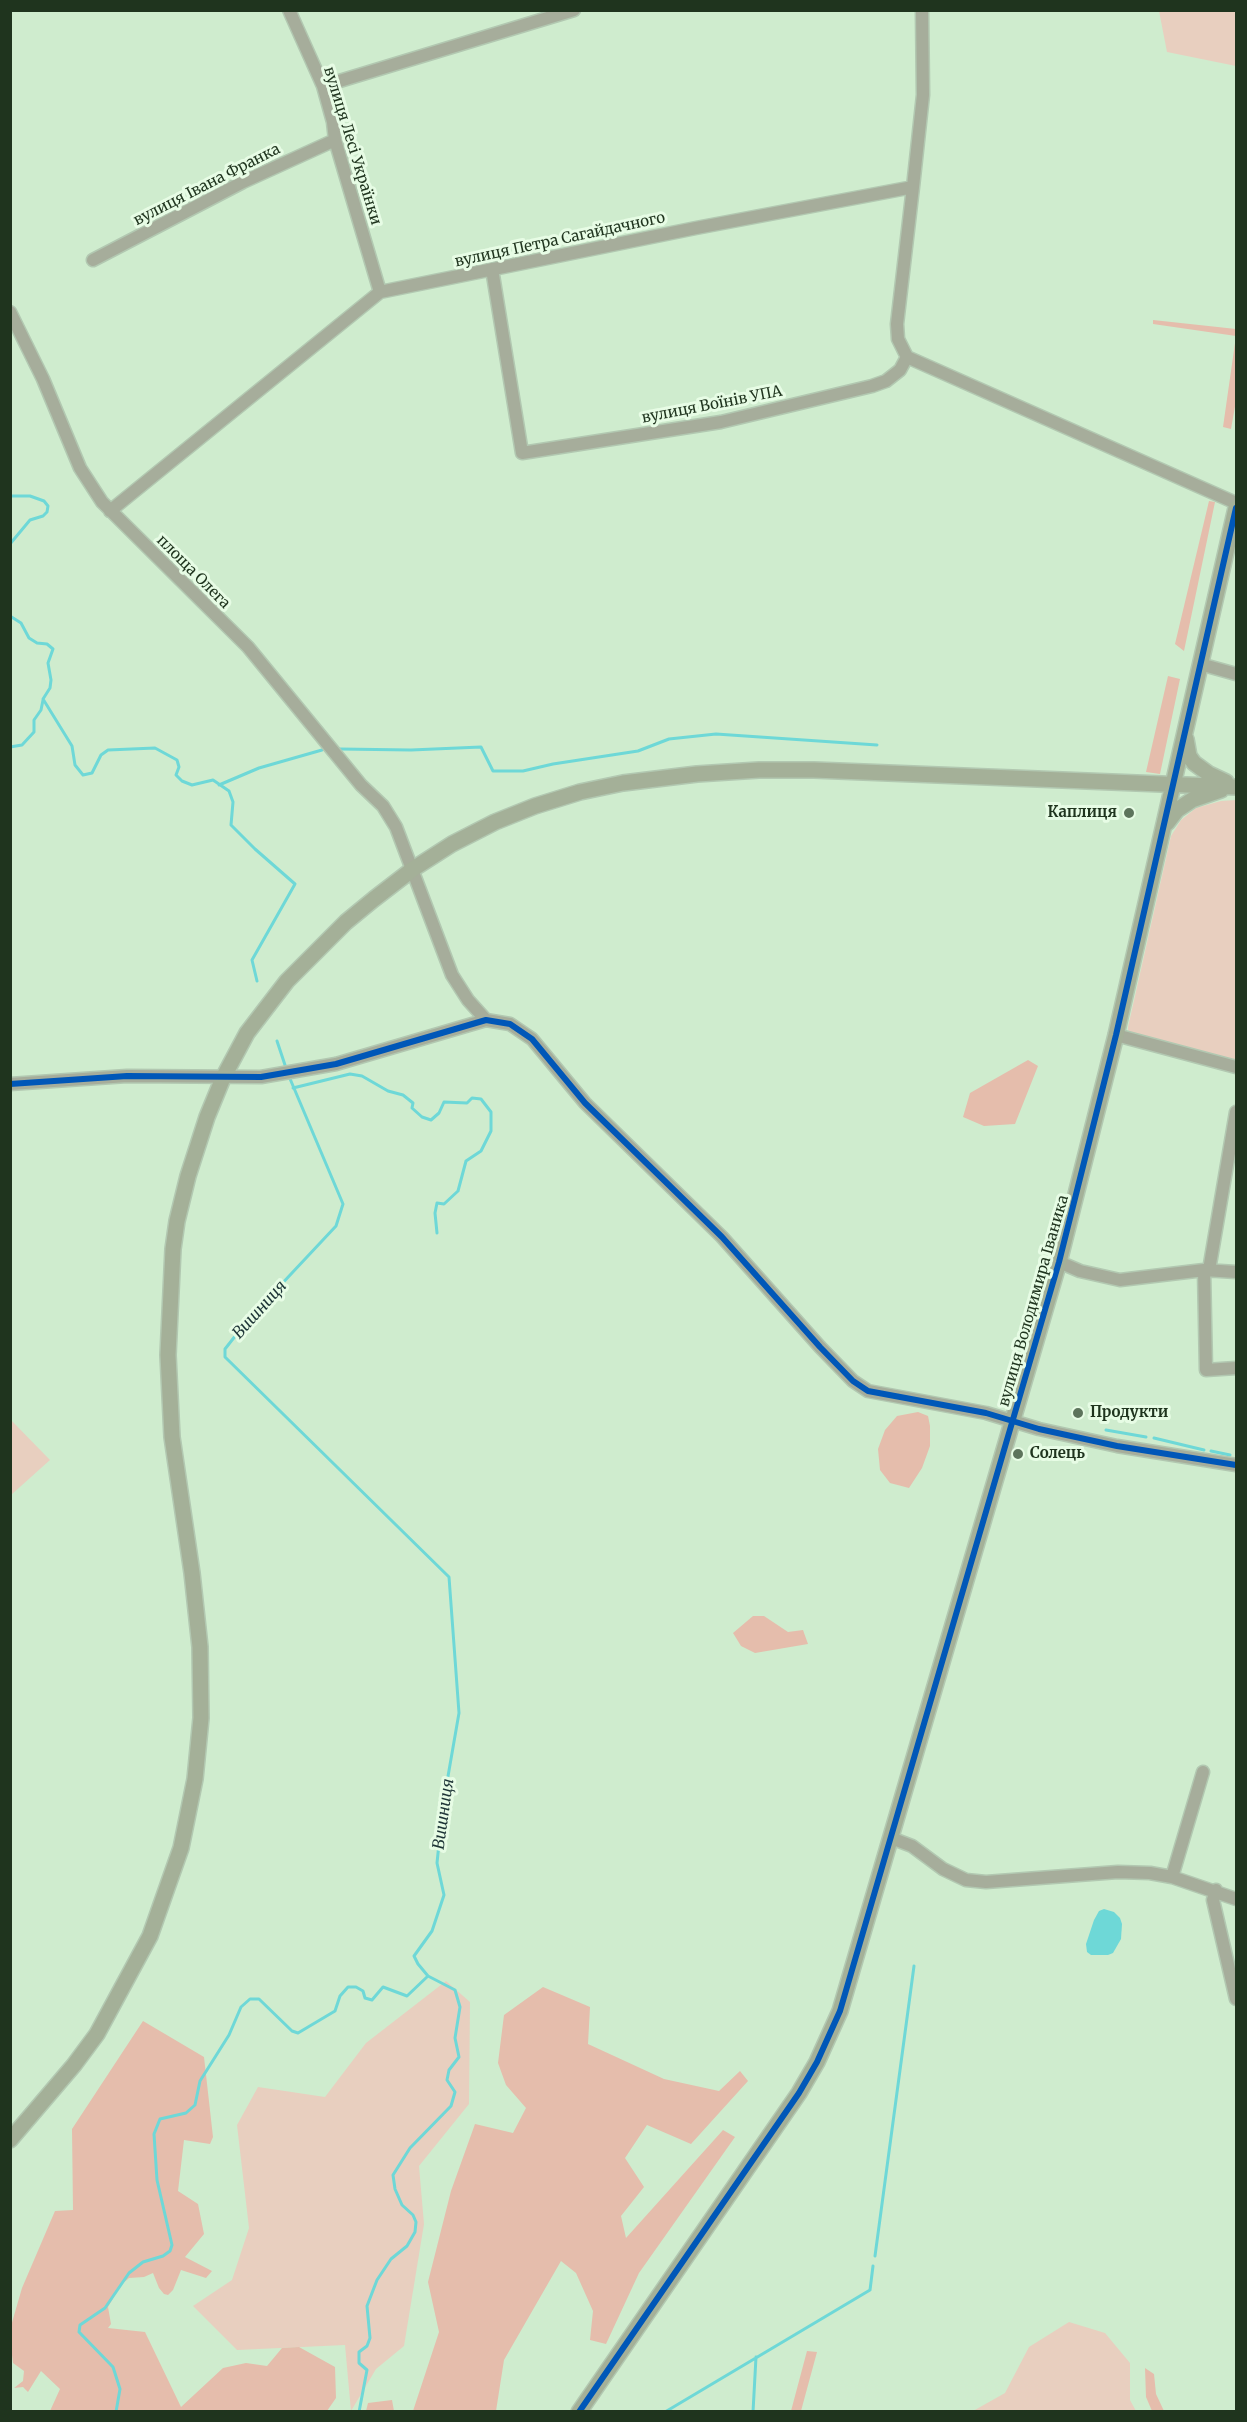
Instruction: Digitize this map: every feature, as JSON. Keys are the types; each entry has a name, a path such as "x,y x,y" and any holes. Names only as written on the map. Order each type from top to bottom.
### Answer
{"main road":[{"name":"вулиця Володимира Іваника","path":"1012,1421 1059,1262 1116,1035 1236,508"},
{"path":"1185,734 1194,763 1209,774 1236,786"},
{"path":"10,2140 74,2065 108,2014 150,1936 166,1896 187,1823 201,1718 200,1647 192,1573 172,1437 168,1355 171,1281 177,1221 188,1176 223,1077 247,1033 287,981 346,922 413,868 487,826 535,806 580,792 659,778 759,770 814,770 1236,786"},
{"path":"1165,825 1178,810 1192,800 1213,791 1236,786"},
{"path":"579,2412 766,2142 817,2062 840,2011 1012,1421"}],"street":[{"name":"вулиця Лесі Українки","path":"289,10 322,86 333,122 335,140 380,292"},
{"path":"322,86 574,10"},
{"path":"922,10 923,95 897,324 898,339 907,357 1236,503"},
{"name":"вулиця Івана Франка","path":"93,260 243,182 335,140"},
{"name":"вулиця Петра Сагайдачного","path":"110,511 380,292 696,228 914,187"},
{"name":"вулиця Воїнів УПА","path":"492,269 522,453 721,422 872,386 893,376 907,357"},
{"name":"площа Олега","path":"10,312 44,379 80,468 110,511 248,647 362,785 383,806 396,827 413,868 452,975 468,1000 486,1020"},
{"path":"1200,664 1236,674"},
{"path":"10,1084 127,1076 261,1077 336,1064 486,1020 510,1024 532,1039 585,1102 722,1237 787,1312 853,1381 868,1391 986,1413 1012,1421"},
{"path":"1116,1035 1236,1067"},
{"path":"1236,1112 1232,1168 1206,1270 1206,1370 1236,1368"},
{"path":"1059,1262 1080,1271 1120,1280 1206,1270 1236,1272"},
{"name":"вулиця Володимира Іваника","path":"1012,1421 1109,1444 1236,1465"},
{"path":"1172,1877 1203,1772"},
{"path":"891,1838 912,1846 950,1873 975,1881 1118,1872 1150,1873 1172,1877 1214,1895 1236,1899"},
{"path":"1214,1895 1236,1999"}],"shaded area":[{"path":"1159,11 1236,11 1236,66 1167,52"},
{"path":"1153,320 1236,329 1236,336 1153,324"},
{"path":"1236,336 1236,401 1231,429 1223,427"},
{"path":"1209,501 1215,502 1184,651 1175,644"},
{"path":"1168,676 1180,679 1160,774 1146,772"},
{"path":"1236,800 1236,1060 1133,1034 1128,1027 1171,836 1181,820 1196,808 1221,801"},
{"path":"1028,1060 1038,1066 1015,1124 984,1126 963,1117 970,1093"},
{"path":"918,1412 928,1416 930,1446 922,1468 909,1488 890,1483 880,1470 878,1449 885,1430 897,1416"},
{"path":"11,1420 50,1460 11,1495"},
{"path":"753,1616 764,1616 788,1632 803,1630 808,1644 755,1653 741,1646 733,1633"},
{"path":"446,1981 470,2002 469,2104 419,2166 424,2224 404,2346 376,2369 351,2411 345,2345 237,2350 193,2306 232,2280 249,2228 237,2125 258,2087 325,2097 366,2043"},
{"path":"543,1987 590,2007 588,2044 664,2079 719,2091 740,2071 748,2081 691,2144 647,2125 625,2158 644,2187 621,2216 626,2238 723,2130 735,2137 639,2273 606,2344 590,2340 593,2311 576,2273 561,2261 504,2360 496,2411 413,2411 439,2332 428,2282 451,2191 475,2124 513,2133 526,2108 506,2085 498,2063 504,2015"},
{"path":"143,2021 204,2057 213,2137 210,2144 184,2140 178,2191 198,2204 204,2234 185,2257 212,2271 206,2278 181,2270 173,2290 168,2295 159,2288 153,2273 144,2277 129,2278 121,2285 108,2307 111,2324 108,2328 145,2332 181,2407 223,2368 246,2363 267,2366 282,2348 299,2347 335,2367 336,2398 327,2411 50,2411 60,2389 41,2371 28,2392 23,2387 14,2388 23,2381 24,2371 13,2363 10,2339 11,2326 22,2288 55,2211 73,2210 72,2129"},
{"path":"1069,2322 1105,2333 1130,2363 1130,2400 1136,2411 973,2411 1005,2393 1029,2347"},
{"path":"807,2351 817,2352 801,2411 791,2411"},
{"path":"1145,2368 1154,2374 1156,2394 1164,2411 1152,2411 1146,2397"},
{"path":"392,2400 394,2411 366,2411 368,2403"}],"water":[{"path":"1104,1909 1114,1912 1120,1918 1121,1939 1113,1953 1091,1955 1087,1952 1086,1944 1094,1920 1099,1911"}],"waterway":[{"name":"Вишниця","path":"10,496 30,496 44,501 48,506 47,512 43,516 30,520 10,544"},
{"name":"Вишниця","path":"10,616 21,623 29,638 37,643 47,644 53,649 48,663 50,688 43,699 72,746 75,765 83,775 92,773 101,755 108,750 155,748 177,760 179,767 176,775 182,781 192,785 213,780 229,791 233,802 231,825 295,884 252,960 257,981"},
{"path":"10,747 22,745 34,732 34,720 41,710 43,700"},
{"path":"340,749 411,750 481,747 493,771 523,771 638,751 669,739 716,734 877,745"},
{"path":"219,785 259,768 322,750"},
{"name":"Вишниця","path":"277,1041 286,1068"},
{"name":"Вишниця","path":"288,1074 343,1204 336,1226 247,1321 225,1349 225,1357 449,1577 459,1713 443,1805 437,1863 444,1895 432,1931 414,1956 428,1976 455,1990 460,2007 455,2038 459,2057 449,2070 447,2080 455,2092 451,2106 410,2148 393,2175 395,2189 402,2205 413,2215 416,2222 415,2232 407,2246 391,2259 377,2280 367,2306 370,2338 367,2346 359,2352 359,2363 367,2370 359,2412"},
{"path":"293,1088 350,1074 362,1076 388,1091 403,1095 413,1103 412,1108 422,1117 431,1120 439,1113 444,1102 467,1103 472,1098 481,1099 491,1112 491,1131 481,1151 466,1161 458,1191 444,1204 437,1203 435,1213 437,1233"},
{"path":"1106,1430 1146,1437"},
{"path":"1154,1438 1204,1450"},
{"path":"1211,1451 1230,1455"},
{"path":"875,2256 914,1966"},
{"name":"Вишниця","path":"116,2412 120,2389 113,2367 79,2332 80,2325 105,2308 129,2273 143,2262 163,2256 170,2251 172,2245 157,2180 154,2134 160,2119 186,2113 195,2105 200,2081 229,2035 241,2007 250,1999 259,1999 292,2031 298,2033 335,2011 340,1996 348,1987 356,1987 363,1991 365,1998 372,2000 383,1987 407,1996 428,1976"},
{"path":"665,2412 870,2290 873,2266"},
{"path":"753,2412 756,2357"}],"cycle path":[{"path":"579,2412 799,2093 817,2062 840,2011 1059,1262 1116,1035 1236,508"},
{"path":"10,1084 127,1076 261,1077 336,1064 486,1020 510,1024 532,1039 585,1103 722,1237 820,1347 853,1381 868,1391 986,1413 1039,1429 1117,1446 1236,1465"}],"place":[{"name":"Каплиця","path":"1129,813"},
{"name":"Продукти","path":"1078,1413"},
{"name":"Солець","path":"1018,1454"}]}
